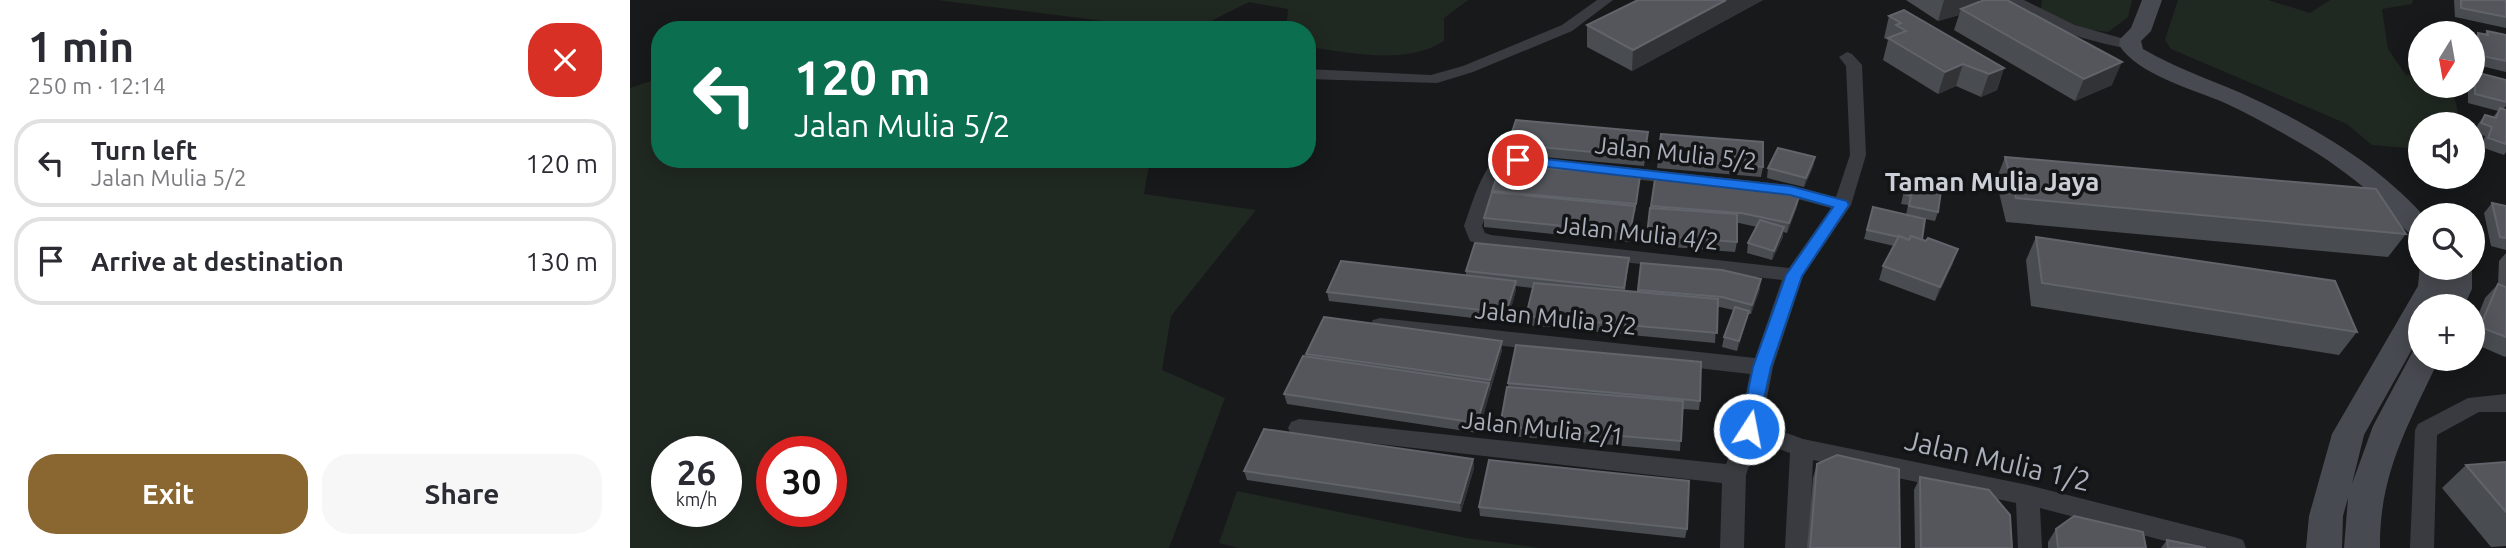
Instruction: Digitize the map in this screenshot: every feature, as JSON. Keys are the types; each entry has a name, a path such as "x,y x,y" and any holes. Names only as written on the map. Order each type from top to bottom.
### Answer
{"street":[{"path":"1316,74 1432,80 1468,69 1567,29 1606,0"},
{"path":"2014,0 2050,22 2080,34 2135,38 2159,56 2253,97 2325,137 2390,180 2415,203"},
{"path":"2152,0 2135,38 2139,56 2242,103 2311,139 2370,181 2408,214"},
{"path":"1732,548 1734,475 1749,429 1762,367 1794,275 1842,205 1858,155 1855,71 1847,57"},
{"name":"Jalan Mulia 5/2","path":"1477,237 1473,226 1496,167 1504,159 1790,191 1842,205"},
{"name":"Jalan Mulia 4/2","path":"1477,237 1490,241 1794,275"},
{"name":"Jalan Mulia 3/2","path":"1357,323 1762,367"},
{"path":"2324,548 2326,516 2348,434 2408,330"},
{"path":"2362,548 2364,501 2379,444 2418,371"},
{"path":"2422,548 2426,430 2476,404 2506,403"},
{"name":"Jalan Mulia 2/1","path":"1299,428 1734,475"},
{"name":"Jalan Mulia 1/2","path":"1749,429 1802,448 2028,495 2234,548"},
{"path":"1797,548 1802,448"},
{"path":"2028,495 2030,548"}],"shaded area":[{"path":"937,0 1468,0 1444,18 1444,41 1429,49 1395,55 1316,48 1316,21 1287,21 1288,9 1249,2 1211,21 1104,21"},
{"path":"2042,0 2132,0 2128,17 2108,32 2085,29 2041,10"},
{"path":"2178,0 2268,0 2310,13 2330,0 2413,0 2412,4 2382,9 2388,49 2408,75 2408,98 2454,98 2458,112 2408,112 2408,148 2372,145 2347,124 2171,49 2165,40"},
{"path":"651,81 651,168 1148,168 1144,194 1256,210 1171,316 1162,370 1225,398 1169,548 630,548 630,88"},
{"path":"1237,491 1466,538 1540,548 1238,548 1219,543"}],"building":[{"path":"1638,0 1726,0 1633,50 1587,25"},
{"path":"1984,0 2007,0 2122,62 2084,79 1961,9"},
{"path":"2461,0 2506,0 2506,17 2461,8"},
{"path":"1904,10 2004,68 1989,74 1963,64 1945,72 1888,38 1906,31 1896,25 1901,23 1889,16"},
{"path":"2487,31 2506,35 2506,61 2485,57 2485,34 2488,35"},
{"path":"2485,75 2506,80 2506,102 2485,97"},
{"path":"2500,108 2506,110 2506,144 2488,138 2492,127 2485,124 2485,115 2496,118"},
{"path":"1516,120 1648,132 1644,157 1508,144"},
{"path":"1661,134 1763,142 1763,167 1658,159"},
{"path":"1778,148 1815,157 1806,178 1768,168"},
{"path":"2005,157 2376,189 2406,234 2016,198"},
{"path":"1501,164 1640,176 1636,204 1492,191"},
{"path":"1913,178 1942,184 1938,212 1909,206 1911,196 1904,194 1905,185 1912,187"},
{"path":"1655,179 1753,188 1799,197 1789,223 1741,213 1651,206"},
{"path":"1492,192 1635,206 1630,233 1484,218"},
{"path":"2492,203 2506,206 2506,238 2500,237"},
{"path":"1873,207 1925,219 1922,240 1911,236 1909,240 1867,230"},
{"path":"1650,208 1737,214 1737,242 1647,235"},
{"path":"1760,220 1784,227 1774,251 1748,243"},
{"path":"1899,236 1909,240 1911,236 1926,241 1928,238 1958,249 1940,287 1883,266"},
{"path":"2036,237 2335,281 2357,332 2042,283"},
{"path":"1475,243 1629,258 1624,288 1466,271"},
{"path":"1341,261 1516,281 1506,313 1327,292"},
{"path":"1641,263 1722,270 1761,279 1752,305 1722,297 1638,290"},
{"path":"1534,283 1718,299 1717,333 1526,316"},
{"path":"2498,284 2506,287 2506,337 2485,329 2485,315"},
{"path":"1735,307 1749,311 1739,341 1724,337"},
{"path":"1324,317 1502,341 1490,380 1306,354"},
{"path":"1516,345 1701,362 1700,401 1508,383"},
{"path":"1303,356 1489,383 1477,423 1284,394"},
{"path":"1507,387 1683,401 1681,441 1500,426"},
{"path":"1264,429 1473,459 1460,503 1244,471"},
{"path":"1837,455 1899,469 1900,548 1810,548 1817,464"},
{"path":"1489,460 1689,481 1687,529 1479,507"},
{"path":"2506,462 2506,512 2466,465"},
{"path":"1920,477 1989,490 2010,515 2012,548 1921,548"},
{"path":"2074,516 2143,532 2146,548 2058,548 2056,529"},
{"path":"2167,540 2206,548 2168,548"}],"district":[{"name":"Taman Mulia Jaya","path":"1992,181"}],"route":[{"path":"1518,160 1790,191 1842,205 1794,275 1762,367 1749,429"}]}
